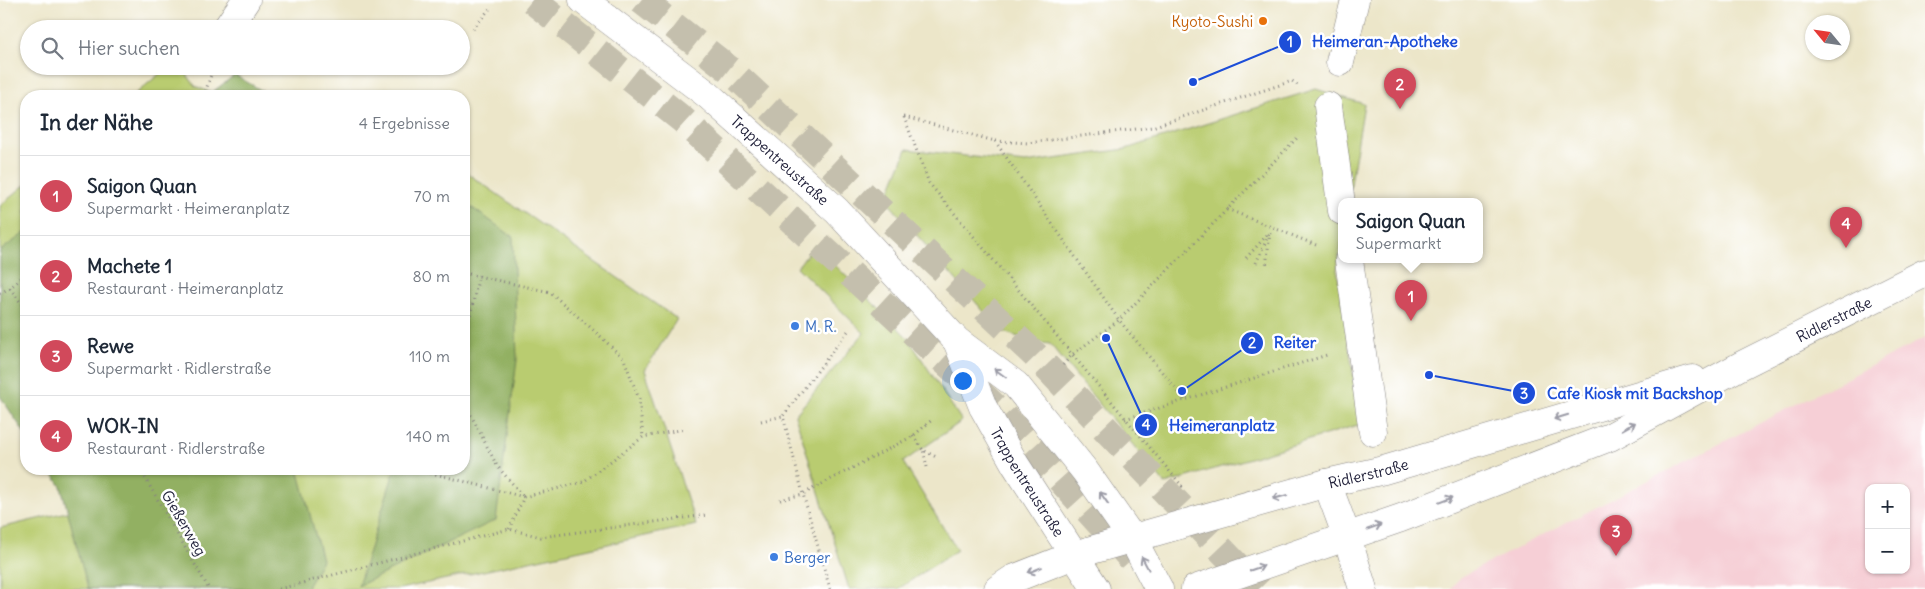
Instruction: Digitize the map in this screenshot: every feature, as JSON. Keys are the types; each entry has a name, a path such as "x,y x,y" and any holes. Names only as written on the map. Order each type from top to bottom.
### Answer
{"street":[{"path":"232,20 246,0"},
{"name":"Trappentreustraße","path":"583,0 708,95 838,211 957,341 1016,385 1071,452 1132,538 1159,589"},
{"path":"1340,62 1355,0"},
{"path":"1328,106 1340,198"},
{"path":"1339,263 1361,344 1374,432"},
{"name":"Ridlerstraße","path":"1194,589 1347,537 1610,436 1742,365 1925,273"},
{"name":"Trappentreustraße","path":"957,341 983,407 1015,464 1096,589"},
{"name":"Ridlerstraße","path":"998,589 1013,579 1074,555 1327,483 1384,470 1742,365"},
{"path":"1327,483 1347,537 1363,589"}],"path":[{"path":"473,29 492,6"},
{"path":"206,90 211,75"},
{"path":"1192,484 1182,486 1125,419 1074,354 929,183 904,117 995,141 1028,144 1152,126 1292,81"},
{"path":"1063,364 1119,320 1328,106"},
{"path":"995,141 1119,320 1185,400"},
{"path":"1227,209 1337,254"},
{"path":"1256,263 1272,227"},
{"path":"1246,258 1270,232"},
{"path":"1266,267 1270,232"},
{"path":"470,274 550,292 624,359 639,399 643,437"},
{"path":"470,316 479,275"},
{"path":"0,293 10,288 20,279"},
{"path":"10,288 20,302"},
{"path":"761,421 783,416 848,331"},
{"path":"1125,419 1361,344"},
{"path":"470,413 497,466 524,497"},
{"path":"783,416 802,494 830,589"},
{"path":"780,500 802,494 913,436 932,418"},
{"path":"439,475 524,497 583,482 643,437 685,429"},
{"path":"913,436 923,450 927,467"},
{"path":"923,450 938,458"},
{"name":"Gießerweg","path":"143,475 209,589"},
{"path":"509,529 524,497"},
{"path":"279,589 509,529 541,537 707,515"}],"shaded area":[{"path":"1925,338 1925,589 1450,589 1461,577"}],"green space":[{"path":"158,75 187,75 195,86 205,90 140,90"},
{"path":"235,75 261,90 215,90"},
{"path":"1316,89 1364,104 1349,198 1338,198 1337,269 1361,424 1165,484 1050,344 1033,342 1001,331 886,200 907,149 1025,163 1126,149"},
{"path":"470,175 677,319 645,370 696,525 400,589 0,589 0,528 108,502 92,475 470,475"},
{"path":"20,189 20,382 0,357 0,206"},
{"path":"470,206 513,237 517,360 496,520 358,586 393,475 470,475"},
{"path":"20,236 20,426 0,396 0,251"},
{"path":"815,245 908,338 962,421 903,462 957,550 898,589 849,589 795,415 864,333 797,267"},
{"path":"53,475 300,475 322,560 306,589 88,589 61,486"}],"tunnel":[{"path":"532,0 683,120 996,408 1132,559"},
{"path":"641,0 730,70 1035,355 1259,589"}],"place":[{"name":"Kyoto-Sushi","path":"1263,21"},
{"name":"Heimeran-Apotheke","path":"1193,82"},
{"name":"Machete 1","path":"1400,109"},
{"name":"WOK-IN","path":"1846,248"},
{"name":"Saigon Quan","path":"1411,321"},
{"name":"M. R.","path":"795,326"},
{"name":"Heimeranplatz","path":"1106,338"},
{"name":"Cafe Kiosk mit Backshop","path":"1429,375"},
{"name":"Reiter","path":"1182,391"},
{"name":"Rewe","path":"1616,556"},
{"name":"Berger","path":"774,557"}]}
